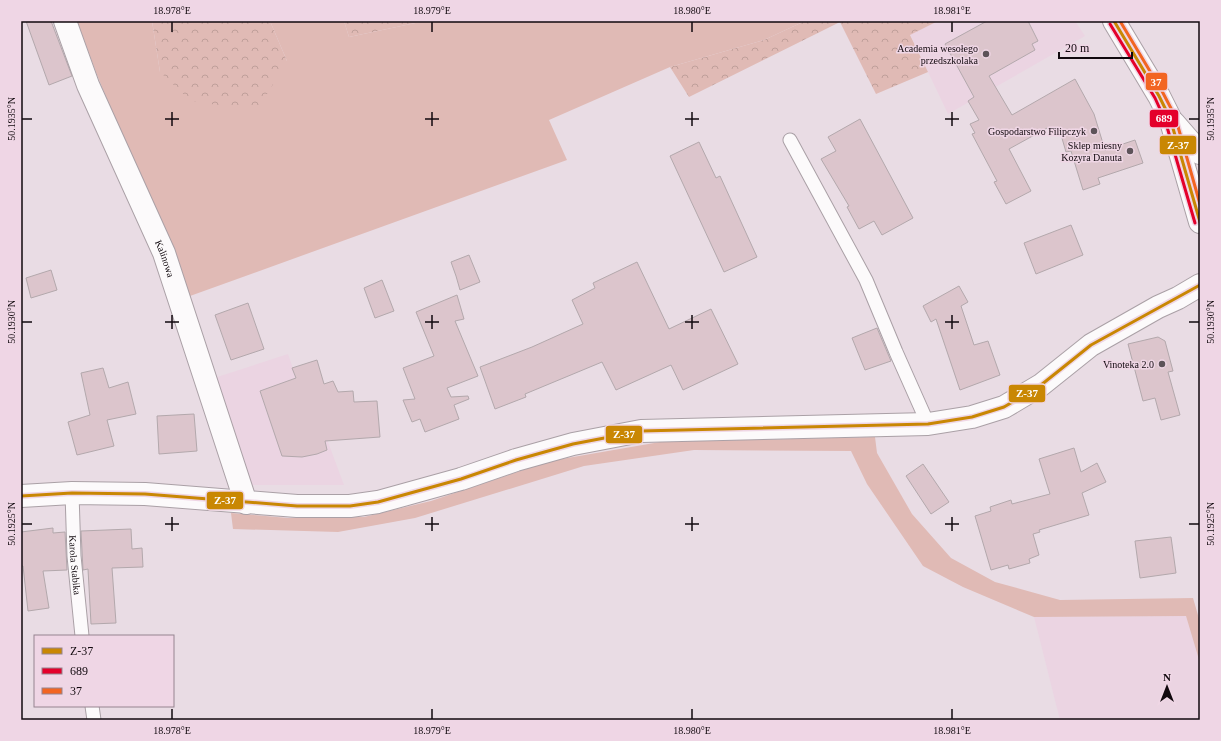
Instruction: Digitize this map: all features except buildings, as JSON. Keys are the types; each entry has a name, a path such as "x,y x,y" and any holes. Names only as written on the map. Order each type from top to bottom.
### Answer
{"street":[{"name":"Kalinowa","path":"65,21 88,85 164,253 246,503"},
{"path":"1114,21 1159,96 1170,118 1200,222"},
{"path":"1170,118 1200,153"},
{"path":"21,496 72,493 145,494 297,506 350,506 378,502 461,479 516,460 573,444 641,431 928,424 972,417 1004,407 1041,385 1091,345 1158,306 1178,298 1200,286"}],"lane":[{"path":"790,140 866,280 928,424"},
{"name":"Karola Stabika","path":"72,493 74,556 82,635"},
{"path":"92,707 94,720"}],"shaded area":[{"name":"Academia wesołego przedszkolaka","path":"938,21 1075,21 1085,36 948,114 910,34"},
{"path":"288,354 303,398 315,407 344,485 252,485 214,378"},
{"path":"1186,616 1200,663 1200,720 1060,720 1034,617"}],"green space":[{"path":"77,21 152,21 160,72 287,61 270,21 344,21 349,37 425,21 805,21 764,40 670,67 549,120 567,160 190,296 97,75"},
{"path":"152,21 270,21 287,61 257,111 191,101 160,72"},
{"path":"344,21 425,21 349,37"},
{"path":"805,21 938,21 910,35 928,72 876,94 840,22 689,97 670,67 764,40"},
{"path":"875,437 877,453 912,514 951,558 995,582 1060,600 1193,598 1200,622 1200,663 1186,616 1034,617 963,587 923,566 867,484 851,451 694,450 584,466 415,518 338,532 233,529 231,513 288,518 364,517 431,501 550,461 660,442"}],"transit line":[{"name":"Z-37","path":"1114,21 1159,96 1170,118 1200,222"},
{"name":"37","path":"1120,21 1175,116 1200,204"},
{"name":"689","path":"1110,24 1155,98 1165,120 1195,223"},
{"name":"Z-37","path":"21,496 72,493 145,494 297,506 350,506 378,502 461,479 516,460 573,444 641,431 928,424 972,417 1004,407 1041,385 1091,345 1200,285"}],"place":[{"name":"Academia wesołego przedszkolaka","path":"986,54"},
{"name":"Gospodarstwo Filipczyk","path":"1094,131"},
{"name":"Sklep miesny Kozyra Danuta","path":"1130,151"},
{"name":"Vinoteka 2.0","path":"1162,364"}]}
